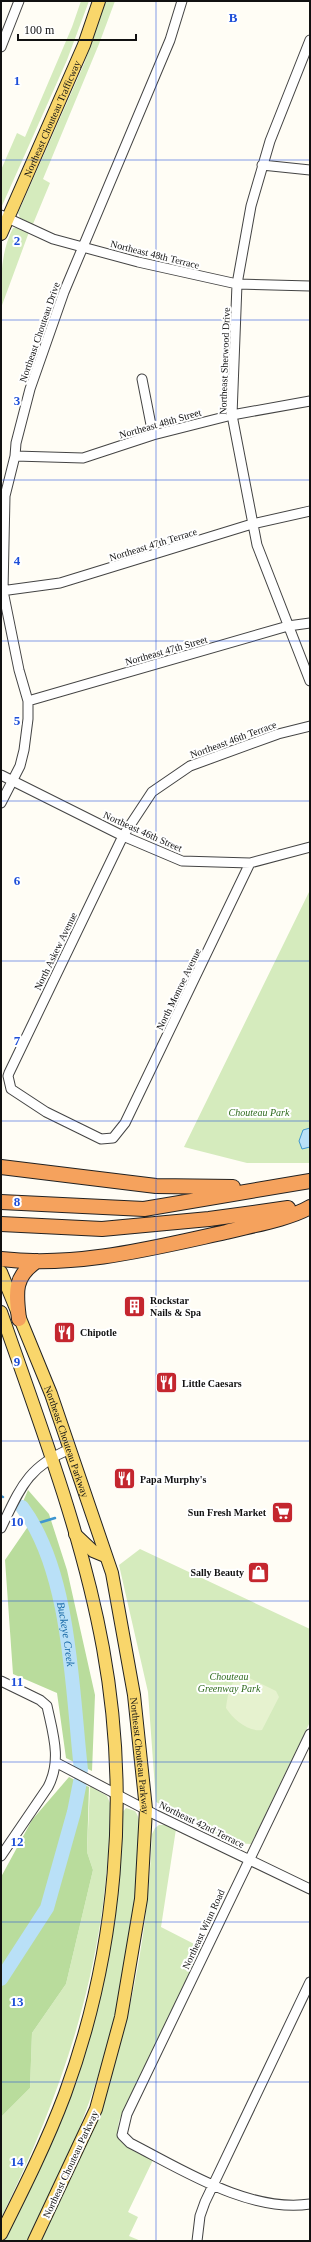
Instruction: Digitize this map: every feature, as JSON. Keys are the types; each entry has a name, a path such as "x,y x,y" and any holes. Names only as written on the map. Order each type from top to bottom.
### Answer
{"highway":[{"path":"1,1167 178,1188 246,1186 274,1182 308,1182"},
{"path":"1,1202 144,1209 308,1182"},
{"path":"1,1224 102,1229 209,1219 310,1206"},
{"path":"1,1259 37,1261 108,1256 253,1226 310,1206"},
{"path":"19,1320 16,1298 17,1284 22,1274 37,1261"}],"main road":[{"name":"Northeast Chouteau Trafficway","path":"1,234 4,217 84,45 99,1"},
{"name":"Northeast Chouteau Parkway","path":"1,1272 19,1320 51,1394 112,1573 134,1695 146,1809 141,1899 121,2017 96,2109 34,2241"},
{"name":"Northeast Chouteau Parkway","path":"1,1312 51,1457 75,1534 103,1649 114,1745 117,1793 113,1879 109,1914 91,2006 66,2091 50,2133 1,2234"},
{"path":"75,1534 93,1551 105,1556"}],"street":[{"path":"1,47 19,1"},
{"name":"Northeast Chouteau Drive","path":"1,803 14,780 24,750 28,702 19,670 2,591 5,496 15,456 16,444 30,389 47,336 83,246 170,40 182,1"},
{"name":"Northeast Sherwood Drive","path":"310,40 281,110 262,165 251,206 237,284 232,415 257,545 310,681"},
{"path":"262,165 310,170"},
{"name":"Northeast 48th Terrace","path":"4,217 53,239 138,262 237,284 310,286"},
{"path":"142,379 153,435"},
{"name":"Northeast 48th Street","path":"15,456 83,458 153,435 232,415 310,401"},
{"name":"Northeast 47th Terrace","path":"2,591 60,583 252,524 310,511"},
{"name":"Northeast 47th Street","path":"28,702 288,626 310,623"},
{"name":"Northeast 46th Terrace","path":"123,836 152,792 190,766 278,734 310,726"},
{"name":"Northeast 46th Street","path":"1,775 14,780 123,836 182,861 250,863 310,847"},
{"name":"North Askew Avenue","path":"8,1076 123,836"},
{"name":"North Monroe Avenue","path":"8,1076 11,1089 46,1112 101,1139 113,1138 125,1124 250,863"},
{"path":"1,1528 3,1518 25,1480 51,1457 70,1449"},
{"path":"1,1681 40,1700 47,1706 56,1749 56,1763 53,1777 48,1787 1,1856"},
{"name":"Northeast Winn Road","path":"214,2185 130,2144 122,2135 127,2114 310,1734"},
{"name":"Northeast 42nd Terrace","path":"56,1763 146,1809 310,1889"},
{"path":"197,2241 200,2216 310,1982"},
{"path":"214,2185 242,2197 265,2202 288,2205 310,2204"}],"green space":[{"path":"81,1 89,1 67,60 1,208 1,170 17,133 25,137 72,27"},
{"path":"106,1 115,1 99,44 43,179 50,183 33,224 20,218 18,213 84,64"},
{"path":"17,227 29,232 1,308 1,277 3,257 13,228"},
{"name":"Chouteau Park","path":"310,890 310,1163 247,1163 184,1147"},
{"path":"28,1490 49,1514 67,1570 95,1695 92,1771 66,1758 57,1693 13,1674 5,1560 29,1525 19,1511"},
{"name":"Chouteau Greenway Park","path":"140,1549 310,1629 310,1722 251,1844 233,1843 156,1802 148,1692 119,1565"},
{"path":"243,1675 276,1691 279,1697 262,1730 251,1729 241,1724 226,1708 232,1684 238,1677"},
{"path":"69,1777 89,1787 87,1852 93,1870 66,1984 32,2033 30,2088 1,2117 1,1877 32,1820"},
{"path":"90,1786 107,1796 110,1803 108,1859 102,1913 92,1965 80,2017 64,2068 46,2118 25,2168 1,2218 1,2117 30,2088 32,2033 66,1984 93,1870 87,1852"},
{"path":"126,1808 135,1811 138,1817 140,1823 140,1838 130,1940 124,1976 107,2048 84,2117 70,2151 27,2241 3,2241 41,2162 81,2058 122,1813"},
{"path":"159,1825 167,1825 176,1829 161,1927 202,1948 119,2121 118,2129 123,2142 133,2150 153,2160 128,2212 138,2217 129,2236 141,2241 40,2241 72,2178 97,2118 122,2039 132,1998 145,1917 150,1875 152,1834 155,1828"}],"water":[{"path":"310,1128 310,1147 302,1149 299,1141 303,1130"}],"waterway":[{"name":"Buckeye Creek","path":"22,1507 38,1534 51,1564 60,1598 71,1669 81,1770"},
{"path":"35,1524 55,1518"},
{"name":"Buckeye Creek","path":"1,1979 47,1908 74,1812 80,1782"}],"place":[{"name":"Rockstar Nails & Spa","path":"134,1306"},
{"name":"Chipotle","path":"64,1332"},
{"name":"Little Caesars","path":"167,1383"},
{"name":"Papa Murphy's","path":"125,1479"},
{"name":"Sun Fresh Market","path":"282,1512"},
{"name":"Sally Beauty","path":"259,1572"}]}
